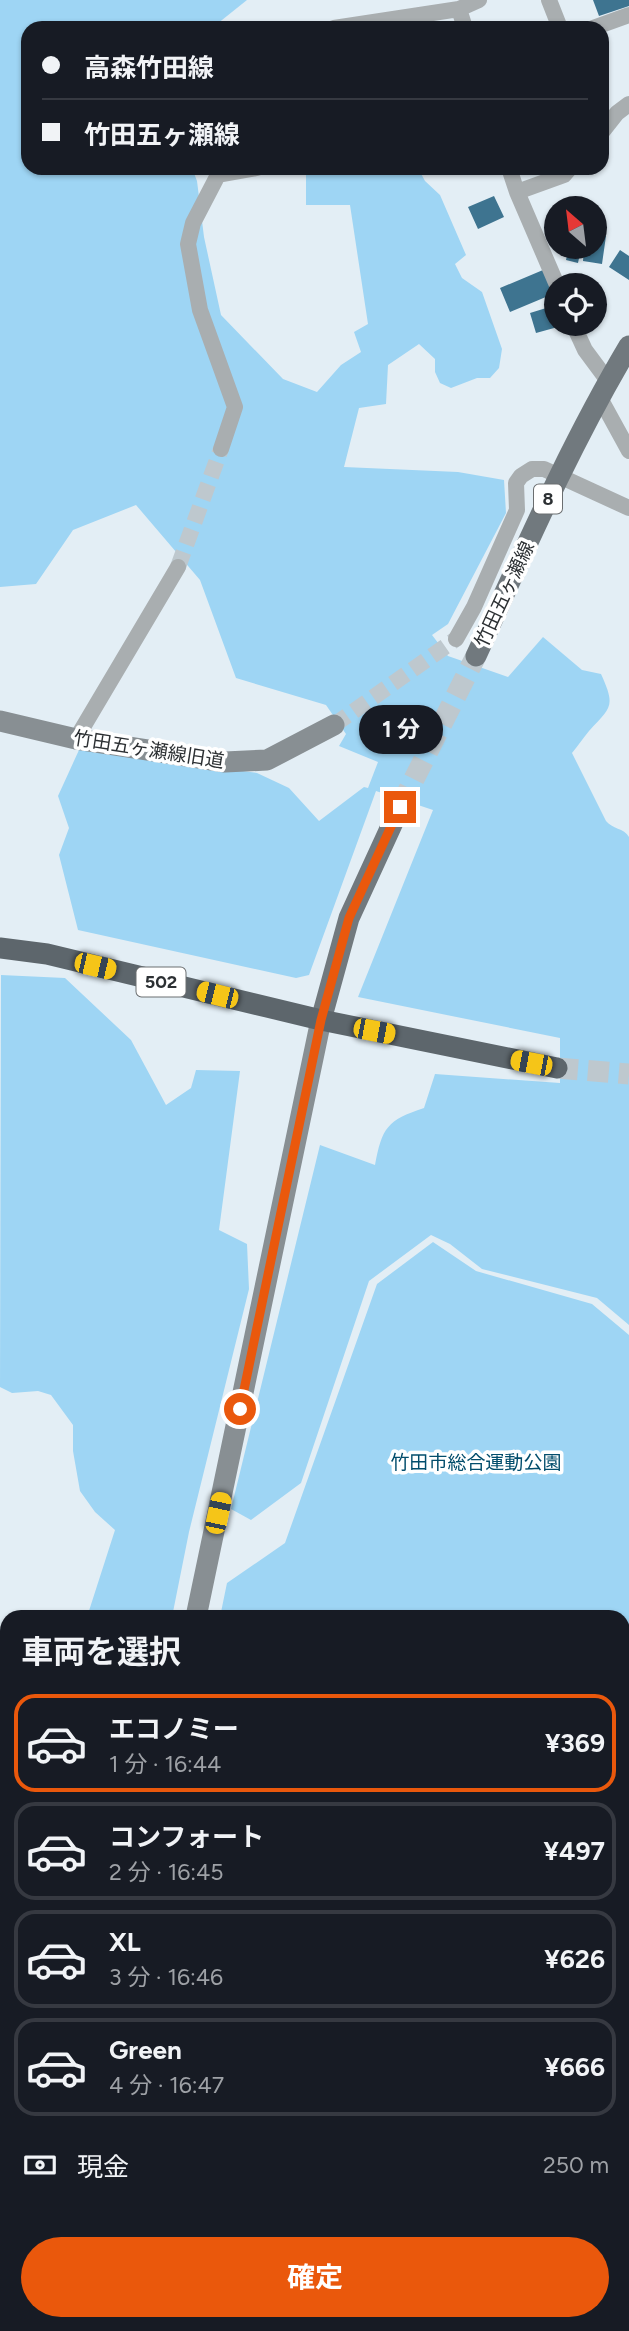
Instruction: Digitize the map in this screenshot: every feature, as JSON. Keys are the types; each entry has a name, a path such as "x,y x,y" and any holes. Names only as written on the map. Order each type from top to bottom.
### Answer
{"highway":[{"name":"502","path":"0,948 47,954 321,1020 557,1068"}],"main road":[{"name":"竹田五ヶ瀬線","path":"476,656 558,475 629,346"},
{"name":"竹田五ヶ瀬線旧道","path":"0,721 76,738 225,762 267,760 334,725"},
{"path":"197,1610 321,1020 349,918 400,807"}],"street":[{"path":"380,21 459,9 479,0"},
{"path":"549,0 557,21"},
{"path":"459,9 463,21"},
{"path":"609,22 629,15"},
{"path":"609,123 629,104"},
{"path":"218,175 193,223 188,244 200,310 235,407 221,449"},
{"path":"511,175 552,273"},
{"path":"517,192 564,175"},
{"path":"578,336 604,389 629,451"},
{"path":"456,639 474,607 517,510 516,484 521,476 532,469 544,469 629,508"},
{"path":"76,738 178,567"}],"green space":[{"path":"0,0 247,0 221,21 21,21 21,175 195,175 204,237 221,315 283,379 317,392 341,365 361,352 354,332 368,324 350,205 306,205 306,175 422,175 440,195 466,255 455,264 462,278 482,292 502,349 499,368 490,378 477,378 451,388 440,383 435,372 435,359 419,344 388,365 386,404 359,408 344,467 458,472 504,480 506,513 448,624 432,635 448,656 508,677 543,637 582,670 601,674 609,693 609,706 606,711 572,753 606,821 629,837 629,1325 597,1298 482,1269 450,1244 431,1235 369,1281 301,1483 251,1520 231,1509 320,1145 375,1165 380,1142 388,1127 402,1117 424,1108 435,1074 560,1083 560,1038 358,997 433,810 376,791 309,975 296,978 78,930 59,855 69,828 58,796 79,750 257,773 289,788 319,821 364,787 368,788 378,762 339,746 346,734 326,705 236,678 200,580 136,505 73,530 36,584 0,587"},
{"path":"1,975 65,978 131,1040 166,1105 191,1088 196,1070 240,1071 219,1230 247,1244 249,1289 189,1532 173,1610 89,1610 115,1530 95,1512 80,1491 73,1451 73,1425 51,1395 38,1391 12,1393 0,1387"},
{"name":"竹田市総合運動公園","path":"433,1242 476,1271 592,1304 629,1335 629,1610 221,1610 227,1583 285,1543 377,1284"}],"building":[{"path":"593,0 629,0 629,6 599,16"},
{"path":"494,196 504,217 478,229 468,207"},
{"path":"620,250 629,256 629,280 609,267"},
{"path":"566,259 579,259 578,263"},
{"path":"583,259 603,259 602,264"},
{"path":"543,270 544,273 544,298 510,312 500,288"},
{"path":"544,309 544,331 536,333 530,313"}],"tunnel":[{"path":"178,567 221,449"},
{"path":"334,725 456,639"},
{"path":"400,807 476,656"},
{"path":"557,1068 629,1074"}],"route":[{"path":"240,1409 321,1020 349,918 400,807"}]}
